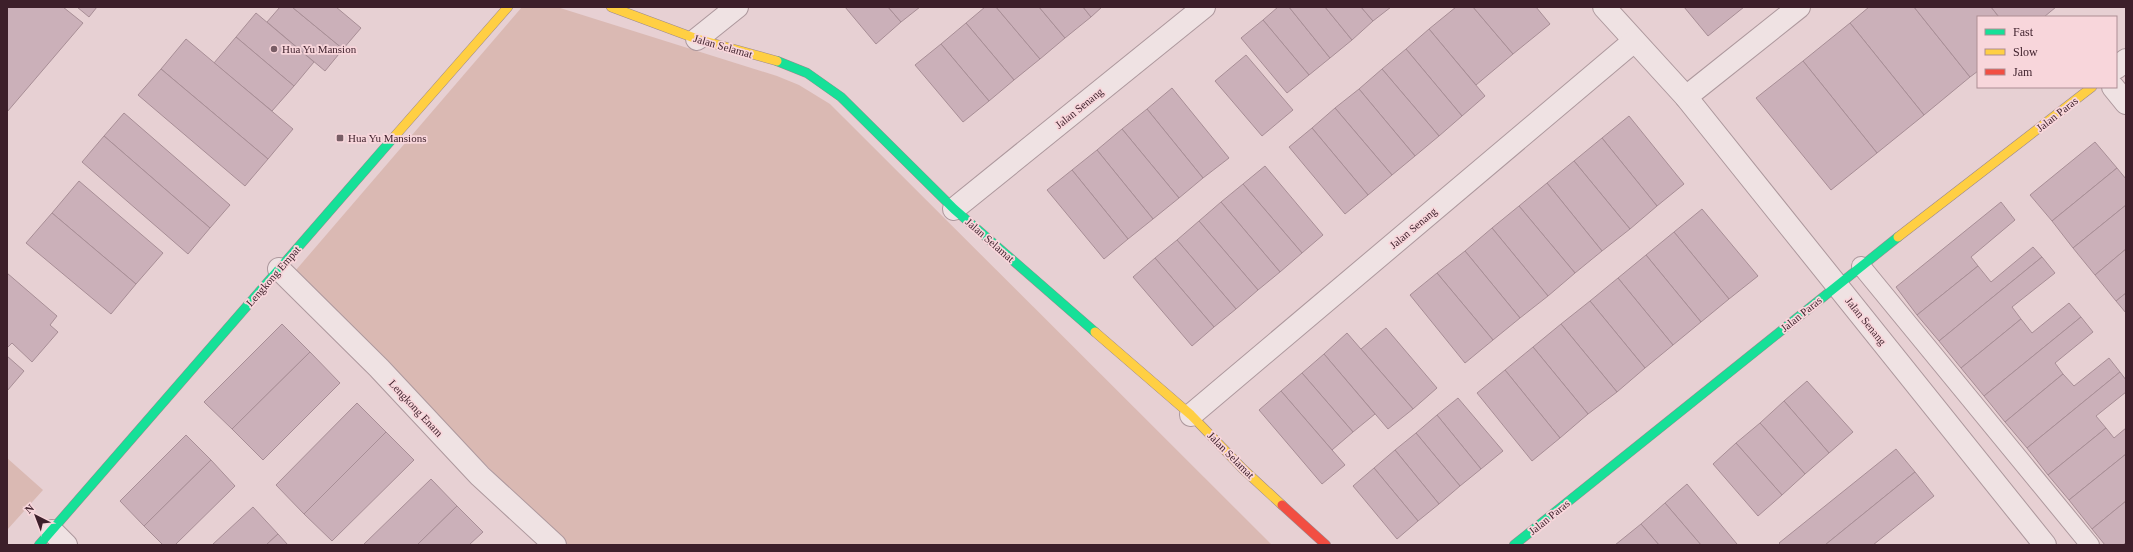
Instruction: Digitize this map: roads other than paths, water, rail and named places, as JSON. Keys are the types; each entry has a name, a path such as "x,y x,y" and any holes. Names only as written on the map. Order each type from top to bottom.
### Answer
{"street":[{"name":"Lengkong Empat","path":"52,540 279,269 508,7"},
{"name":"Jalan Selamat","path":"611,7 697,39 779,62 807,73 841,97 859,113 954,209 1192,415 1243,469 1326,545"},
{"path":"697,39 737,7"},
{"name":"Jalan Senang","path":"954,209 1204,7"},
{"name":"Jalan Senang","path":"1604,7 1686,97 2045,545"},
{"path":"1686,97 1799,7"},
{"name":"Jalan Senang","path":"1192,415 1634,41"},
{"path":"2117,67 2126,60"},
{"name":"Jalan Paras","path":"1514,545 1837,285 2091,88"},
{"path":"2114,88 2126,103"},
{"name":"Lengkong Enam","path":"279,269 378,368 480,476 555,545"}],"lane":[{"path":"1861,266 2090,545"}],"place":[{"name":"Hua Yu Mansion","path":"274,49"},
{"name":"Hua Yu Mansions","path":"340,138"}]}
